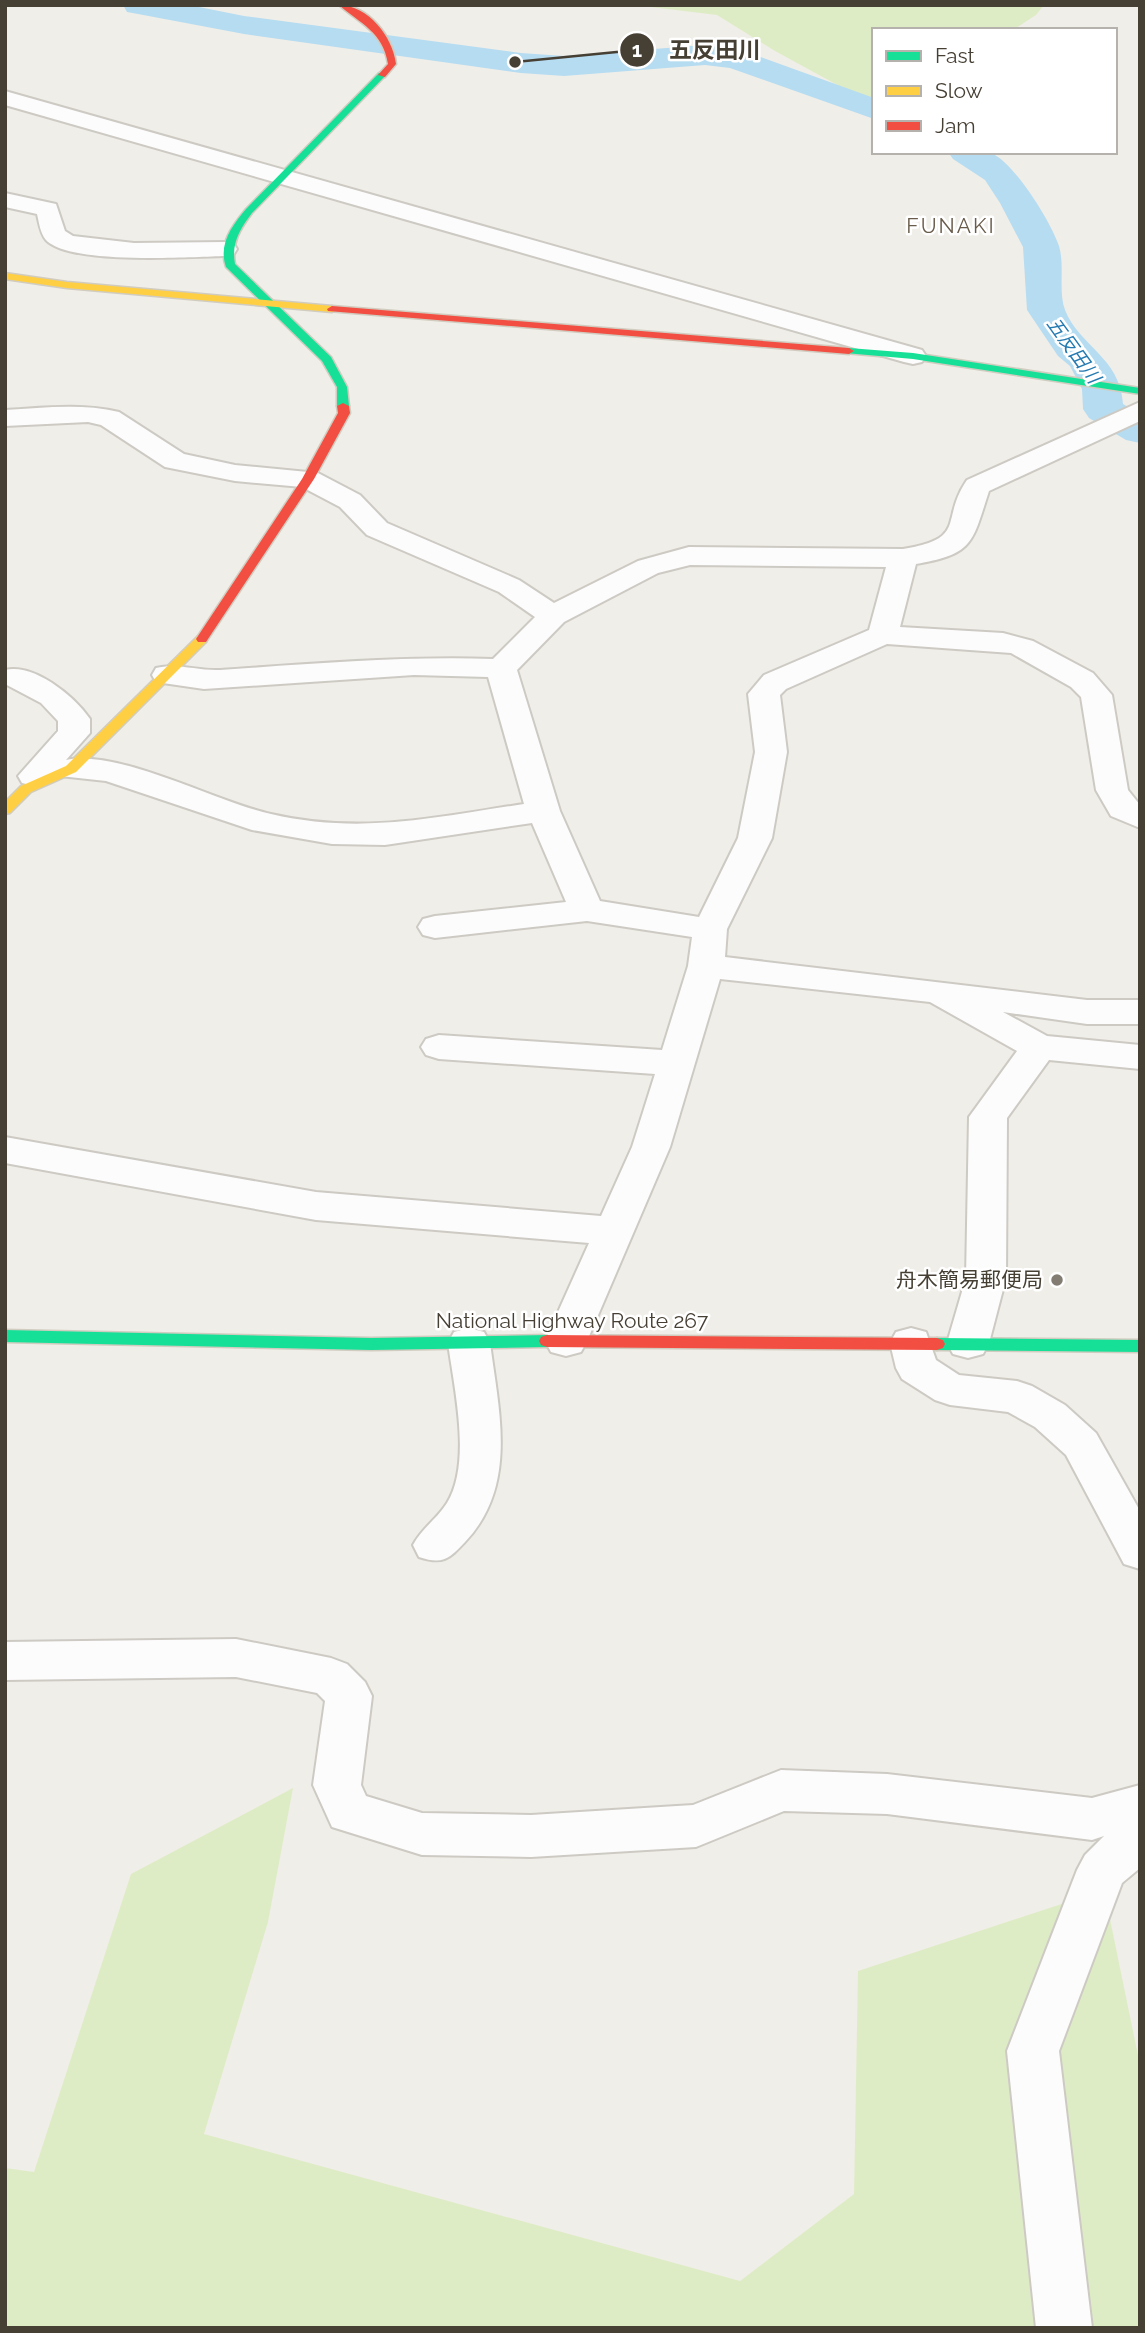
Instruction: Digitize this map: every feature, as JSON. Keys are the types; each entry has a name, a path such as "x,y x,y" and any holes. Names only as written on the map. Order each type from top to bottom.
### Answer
{"main road":[{"path":"5,810 41,774 167,676 202,639 308,479 344,413 342,387 327,359 230,265 225,249 231,234 248,211 392,64 393,51 385,36 343,5"},
{"path":"5,276 67,285 268,303 912,356 1140,391"},
{"name":"National Highway Route 267","path":"5,1336 370,1344 566,1341 1140,1346"}],"street":[{"path":"5,98 912,356"},
{"path":"5,200 48,209 54,235 65,244 93,249 225,249"},
{"path":"167,676 204,680 414,666 501,668 553,616 648,567 689,556 903,558 937,552 959,539 977,486 1140,410"},
{"path":"5,418 88,414 109,418 175,461 234,473 308,479 351,501 377,529 509,586 553,616"},
{"path":"1108,427 1140,441"},
{"path":"883,635 903,558"},
{"path":"566,1341 611,1231 651,1147 706,967 710,929 755,838 771,752 764,694 775,682 883,635 1003,642 1022,647 1082,680 1096,695 1112,790 1123,810 1140,818"},
{"path":"501,668 543,811 587,910"},
{"path":"15,677 52,696 74,719 74,733 41,774"},
{"path":"41,774 110,771 264,823 332,834 385,835 543,811"},
{"path":"435,927 587,910 710,929"},
{"path":"706,967 938,992 1087,1012 1140,1012"},
{"path":"938,992 1039,1047 1140,1057"},
{"path":"439,1046 676,1063"},
{"path":"968,1343 986,1278 988,1118 1039,1047"},
{"path":"5,1150 316,1206 611,1231"},
{"path":"435,1545 466,1510 480,1478 479,1421 469,1343"},
{"path":"911,1343 917,1368 950,1389 1017,1397 1050,1416 1081,1444 1140,1552"},
{"path":"5,1661 236,1658 331,1677 349,1696 337,1785 349,1812 422,1834 531,1836 696,1826 780,1790 887,1794 1092,1819 1140,1806"},
{"path":"1064,2328 1033,2051 1102,1870 1119,1852 1140,1847"}],"green space":[{"path":"634,5 1044,5 1036,15 1016,28 872,28 872,104 775,51 717,15"},
{"path":"293,1788 268,1922 204,2134 740,2281 854,2194 858,1971 1104,1890 1140,2065 1140,2328 5,2328 5,2168 34,2172 131,1874"}],"waterway":[{"name":"五反田川","path":"138,5 244,25 521,63 564,66 705,55 736,59 872,108"},
{"name":"五反田川","path":"968,154 998,173 1018,203 1041,247 1046,310 1072,348 1086,360 1102,389 1103,409 1140,431"}],"traffic: fast":[{"path":"343,406 342,387 327,359 230,265 228,249 235,230 249,211 382,75"},
{"path":"849,351 913,356 1140,391"},
{"path":"5,1336 371,1344 547,1341"},
{"path":"937,1344 1140,1346"}],"traffic: slow":[{"path":"5,276 67,285 332,309"},
{"path":"5,810 26,789 71,769 202,639"}],"traffic: jam":[{"path":"343,5 376,28 387,44 392,64 382,75"},
{"path":"332,309 849,351"},
{"path":"202,639 308,479 344,413 343,406"},
{"path":"547,1341 937,1344"}],"place":[{"name":"五反田川","path":"515,62"},
{"name":"舟木簡易郵便局","path":"1057,1280"}],"district":[{"name":"FUNAKI","path":"951,226"}]}
